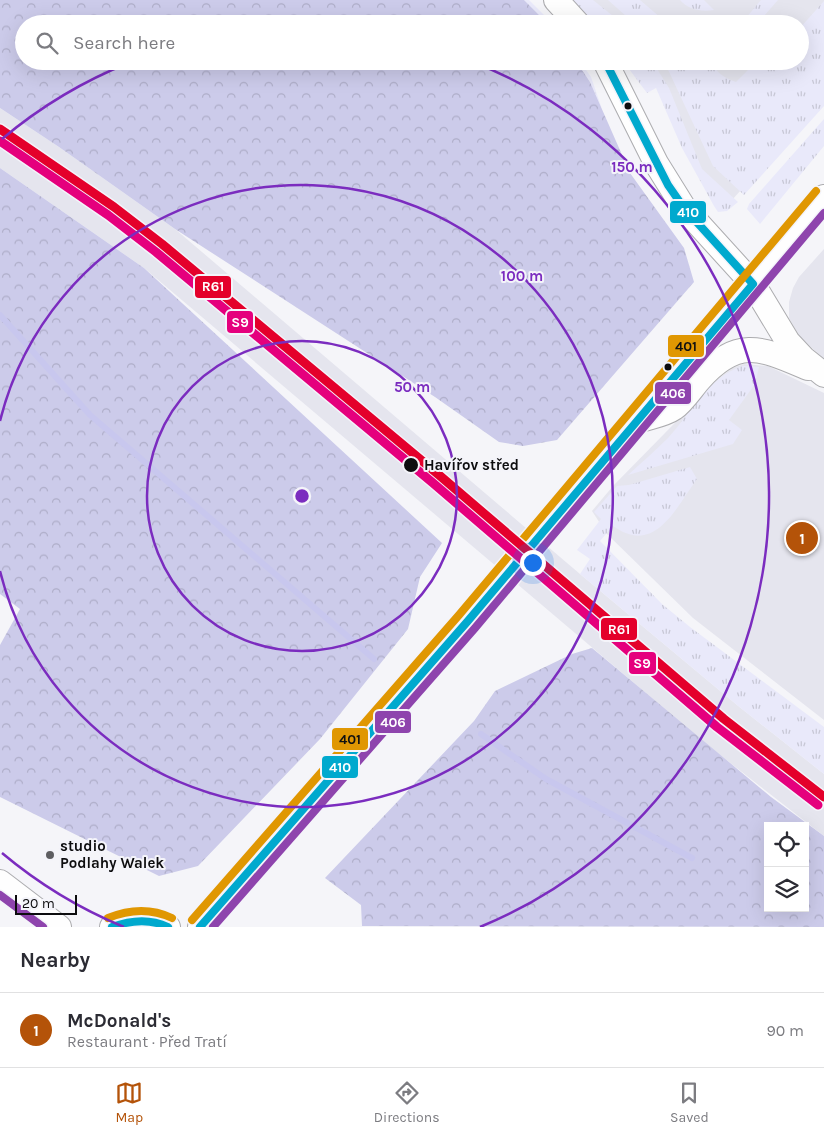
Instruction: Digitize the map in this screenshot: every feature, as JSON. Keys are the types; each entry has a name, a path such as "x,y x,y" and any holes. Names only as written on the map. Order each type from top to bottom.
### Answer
{"street":[{"path":"556,0 570,15"},
{"path":"610,70 668,185 689,214 753,284 788,342 803,358 824,375"},
{"path":"200,927 467,622 753,284 824,197"},
{"path":"636,422 674,408 721,358 739,351 768,351 824,375"},
{"path":"0,882 59,927"},
{"path":"112,927 138,920 152,921 168,927"}],"shaded area":[{"path":"589,0 824,0 824,97 724,209 700,174 648,70 809,70 809,15 607,15"},
{"path":"0,108 175,229 580,574 737,705 824,774 824,836 809,824 809,822 806,822 706,744 144,268 0,168"},
{"path":"824,249 824,359 799,336 789,318 789,302 799,277"},
{"path":"744,364 768,366 824,393 824,720 693,618 607,534 592,511 613,486 716,381 732,368"}],"green space":[{"path":"0,0 524,0 539,15 15,15 15,70 582,70 590,82 630,173 684,248 694,282 557,440 523,446 499,442 435,397 175,229 0,108"},
{"path":"524,0 529,0 544,15 539,15"},
{"path":"571,0 593,0 612,15 584,15"},
{"path":"608,0 640,0 658,15 625,15"},
{"path":"680,0 704,0 714,10 696,10"},
{"path":"761,0 778,0 765,15 748,15"},
{"path":"824,1 824,106 744,195 713,166 668,70 716,70 728,79 736,82 748,70 809,70 809,18"},
{"path":"582,70 586,70 591,77 602,109 590,82"},
{"path":"630,70 658,70 669,88 702,169 738,202 727,211 718,212 714,206 682,148 656,88 647,93"},
{"path":"824,119 824,146 760,224 747,209 749,204"},
{"path":"0,168 144,268 442,543 420,577 408,629 320,739 198,866 159,876 0,797 0,645 20,609 0,594"},
{"path":"743,366 759,367 755,384 729,420 742,430 733,444 628,475 668,438 710,387 731,371"},
{"path":"690,467 697,479 672,515 662,525 652,532 641,536 628,534 613,526 600,541 662,604 824,727 824,774 737,705 580,574 590,559 577,550 601,519 594,512 617,486 629,485"},
{"path":"592,648 771,797 805,822 764,822 764,912 809,912 809,825 824,836 824,927 362,926 361,905 325,878 474,721 495,691 572,654"}],"waterway":[{"path":"0,315 90,415 374,659"},
{"path":"481,734 546,779 692,858"}],"transit line":[{"name":"410","path":"610,70 668,185 684,208 753,284"},
{"name":"R61","path":"0,129 114,207 162,244 439,475 724,719 824,797"},
{"name":"S9","path":"0,141 108,215 156,252 433,483 717,727 818,805"},
{"name":"401","path":"192,920 459,615 816,191"},
{"name":"406","path":"213,927 475,628 824,213"},
{"name":"410","path":"200,927 467,622 753,284"},
{"name":"406","path":"0,895 43,927"},
{"name":"401","path":"108,918 132,911 148,911 172,918"},
{"name":"410","path":"112,927 140,921 154,922 168,927"}],"place":[{"name":"Havířov střed","path":"411,465"},
{"name":"McDonald's","path":"802,538"},
{"name":"studio Podlahy Walek","path":"50,855"}]}
